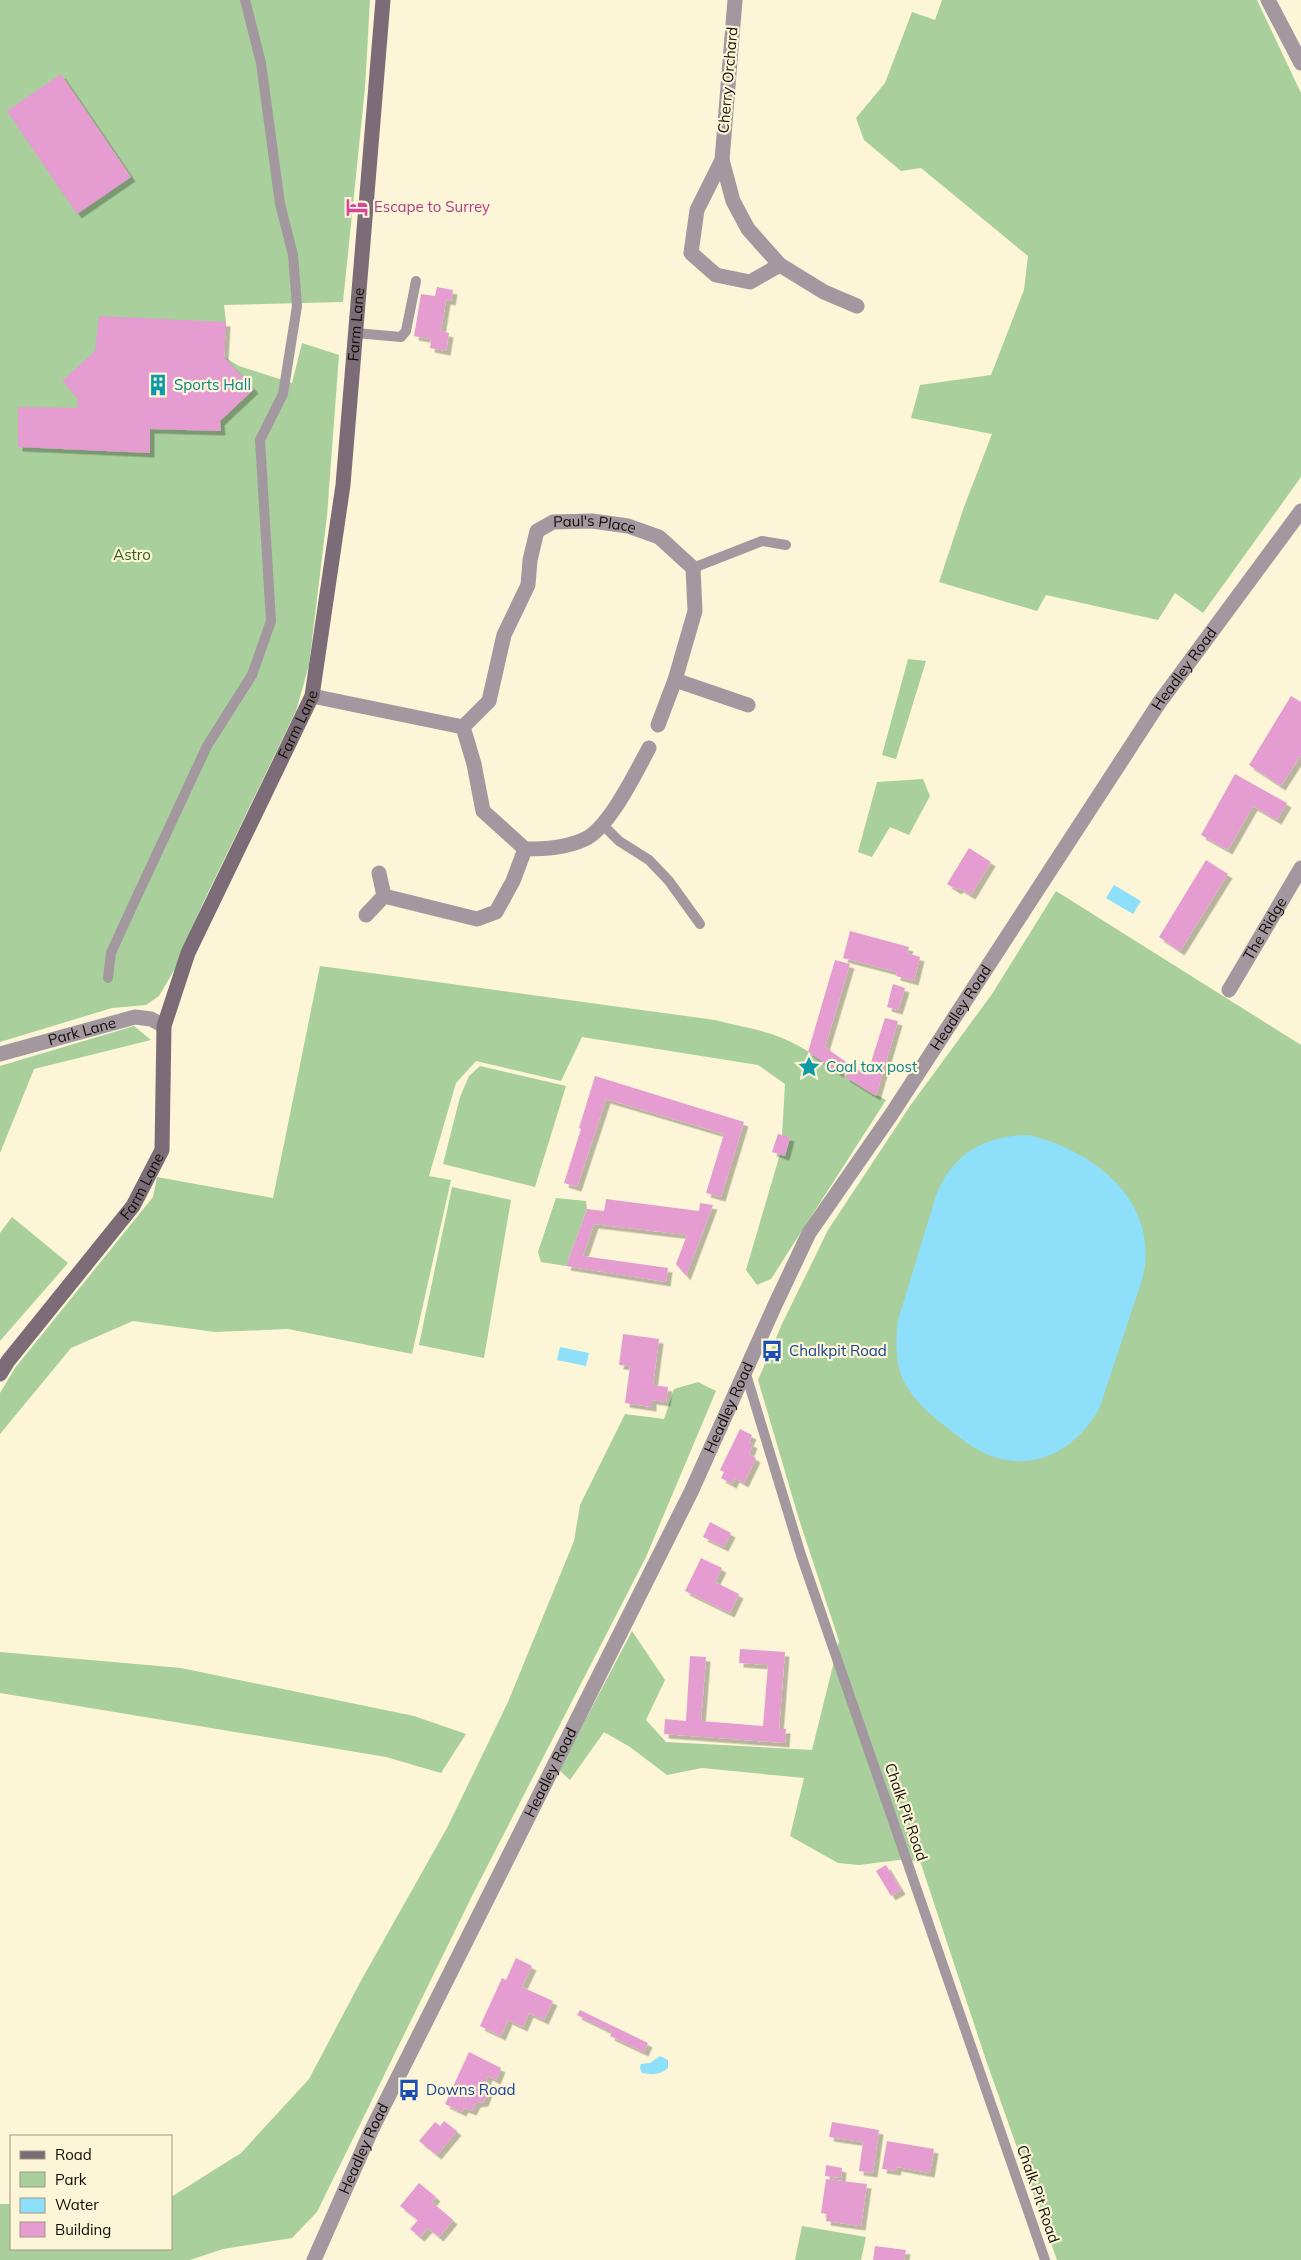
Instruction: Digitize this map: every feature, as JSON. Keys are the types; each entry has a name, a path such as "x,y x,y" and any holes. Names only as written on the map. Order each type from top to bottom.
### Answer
{"street":[{"name":"Farm Lane","path":"0,1374 133,1206 162,1150 164,1026 188,953 312,696 343,485 383,0"},
{"name":"Cherry Orchard","path":"735,0 722,160 733,201 748,229 780,265 824,292 857,306"},
{"path":"1268,0 1301,63"},
{"name":"Cherry Orchard","path":"722,160 697,210 691,253 716,275 750,282 780,265"},
{"name":"Headley Road","path":"314,2260 371,2130 691,1492 809,1234 891,1115 1159,703 1301,511"},
{"name":"Paul's Place","path":"464,727 489,702 504,635 528,585 530,560 537,530 553,522 592,521 628,526 659,537 693,568"},
{"path":"658,725 675,680 696,611 693,568"},
{"path":"675,680 748,705"},
{"path":"312,696 464,727 484,811 525,849 552,849 586,839 603,825 649,748"},
{"path":"384,896 477,919 496,912 513,881 525,849"},
{"name":"The Ridge","path":"1230,990 1301,868"},
{"path":"379,873 384,896"},
{"path":"366,915 384,896"},
{"name":"Park Lane","path":"0,1054 135,1017 152,1019 164,1026"}],"lane":[{"path":"108,978 111,953 207,746 252,675 270,621 260,440 283,394 297,306 294,255 280,204 261,63 245,0"},
{"path":"356,333 401,338 406,331 416,281"},
{"path":"693,568 762,541 786,545"},
{"path":"603,825 619,840 649,860 669,881 700,924"},
{"name":"Chalk Pit Road","path":"745,1371 801,1555 1045,2260"}],"green space":[{"name":"Astro","path":"0,0 370,0 365,88 343,302 224,305 226,322 224,357 239,366 292,383 302,343 339,355 327,516 309,665 296,711 203,903 176,967 159,996 146,1005 112,1008 0,1042"},
{"path":"942,0 1257,0 1301,93 1301,477 1203,613 1175,593 1158,620 1046,595 1037,611 939,582 964,507 992,434 911,418 920,385 991,375 1024,290 1028,256 921,168 901,171 864,140 856,118 885,83 912,12 935,20"},
{"path":"908,659 926,661 896,759 882,755"},
{"path":"923,779 930,796 909,835 890,827 872,857 858,852 877,782"},
{"path":"1056,891 1301,1045 1301,2260 1057,2260 987,2063 920,1861 899,1860 859,1865 838,1863 790,1836 804,1778 702,1768 667,1775 630,1747 604,1732 570,1780 559,1770 632,1631 665,1680 646,1720 666,1742 812,1750 839,1641 798,1516 758,1380 782,1324 828,1230 910,1106 992,994"},
{"path":"320,966 715,1020 747,1027 779,1037 799,1046 886,1100 771,1279 757,1285 746,1270 780,1154 785,1156 790,1138 782,1135 785,1084 758,1065 582,1037 561,1081 476,1061 456,1083 429,1176 451,1180 412,1354 288,1329 215,1332 133,1321 71,1348 0,1434 0,1393 15,1368 153,1197 157,1177 273,1198"},
{"path":"134,1026 151,1040 34,1069 0,1153 0,1066"},
{"path":"480,1066 566,1086 535,1187 443,1164 460,1097 469,1076"},
{"path":"452,1187 511,1200 484,1358 419,1345"},
{"path":"556,1198 586,1201 587,1209 566,1266 541,1262 538,1252"},
{"path":"12,1217 68,1263 0,1341 0,1233"},
{"path":"698,1382 716,1391 646,1557 473,1894 317,2212 292,2238 223,2249 190,2260 0,2260 0,2204 10,2204 10,2250 172,2250 172,2196 241,2153 309,2079 363,1977 447,1828 508,1702 574,1541 580,1505 625,1414 664,1419 674,1389"},
{"path":"0,1652 181,1668 414,1716 466,1734 441,1773 386,1757 0,1693"},
{"path":"802,2226 866,2237 861,2260 795,2260"}],"water":[{"path":"1114,885 1141,901 1133,914 1106,898"},
{"path":"1029,1135 1052,1142 1074,1152 1095,1164 1113,1179 1128,1197 1139,1217 1145,1240 1145,1265 1141,1284 1100,1407 1077,1437 1062,1449 1029,1461 1012,1461 993,1457 972,1446 922,1406 902,1377 897,1356 897,1334 898,1320 936,1196 943,1181 951,1169 972,1150 998,1139"},
{"path":"560,1347 589,1353 586,1366 557,1360"},
{"path":"660,2056 668,2060 668,2068 656,2074 642,2073 641,2064 650,2063"}],"building":[{"path":"61,74 131,177 77,214 7,111"},
{"path":"437,287 453,290 451,301 446,300 441,331 449,333 446,351 430,348 431,339 414,336 421,294 435,296"},
{"name":"Sports Hall","path":"99,316 226,322 224,357 254,389 220,421 221,431 150,429 150,453 18,447 18,407 77,408 78,399 62,381 95,351"},
{"path":"1291,696 1301,702 1301,755 1281,786 1249,765"},
{"path":"1235,774 1287,803 1277,820 1253,806 1228,850 1201,835"},
{"path":"969,848 991,862 971,895 947,884"},
{"path":"1206,860 1228,874 1180,951 1159,937"},
{"path":"850,931 909,947 907,953 920,957 914,981 896,976 897,972 843,958"},
{"path":"835,960 850,964 825,1047 846,1062 839,1073 808,1052"},
{"path":"893,984 905,988 898,1010 887,1007"},
{"path":"885,1018 898,1021 876,1096 845,1077 851,1066 867,1075"},
{"path":"595,1076 744,1122 721,1197 706,1193 724,1134 606,1099 577,1187 564,1183"},
{"path":"778,1134 790,1137 785,1156 772,1152"},
{"path":"606,1199 699,1211 700,1203 713,1205 686,1276 676,1264 687,1235 594,1224 583,1256 668,1268 666,1282 566,1266 587,1209 604,1211"},
{"path":"623,1334 659,1339 653,1385 668,1387 666,1402 652,1400 652,1407 625,1403 630,1366 619,1365"},
{"path":"740,1429 752,1435 749,1442 753,1444 749,1454 756,1458 744,1483 735,1478 732,1484 721,1478 724,1472 720,1470"},
{"path":"710,1522 731,1533 724,1547 703,1537"},
{"path":"701,1558 722,1568 715,1582 739,1594 730,1613 685,1591"},
{"path":"740,1649 785,1652 779,1729 786,1729 785,1743 664,1734 665,1719 686,1721 690,1656 706,1657 701,1721 763,1726 768,1665 739,1663"},
{"path":"886,1865 901,1890 891,1896 876,1871"},
{"path":"516,1958 532,1966 522,1987 553,2001 544,2020 529,2013 523,2027 508,2020 501,2036 480,2026 502,1978 506,1980"},
{"path":"580,2010 648,2043 644,2052 610,2036 612,2032 577,2015"},
{"path":"469,2052 501,2068 496,2080 488,2076 486,2082 489,2088 484,2102 476,2103 472,2111 464,2108 462,2112 445,2104"},
{"path":"444,2121 457,2131 437,2155 419,2141 435,2122 440,2126"},
{"path":"832,2122 879,2130 873,2173 859,2171 863,2142 829,2137"},
{"path":"887,2141 934,2149 930,2173 897,2167 896,2171 882,2169"},
{"path":"826,2165 842,2168 841,2178 825,2176"},
{"path":"826,2179 867,2184 861,2226 826,2221 827,2214 821,2213"},
{"path":"419,2183 436,2197 432,2202 453,2220 439,2237 428,2228 420,2237 410,2229 418,2220 400,2206"},
{"path":"875,2246 906,2250 904,2260 873,2260"}],"place":[{"name":"Escape to Surrey","path":"357,207"},
{"name":"Sports Hall","path":"158,385"},
{"name":"Coal tax post","path":"809,1067"},
{"name":"Chalkpit Road","path":"772,1351"},
{"name":"Downs Road","path":"409,2090"}]}
